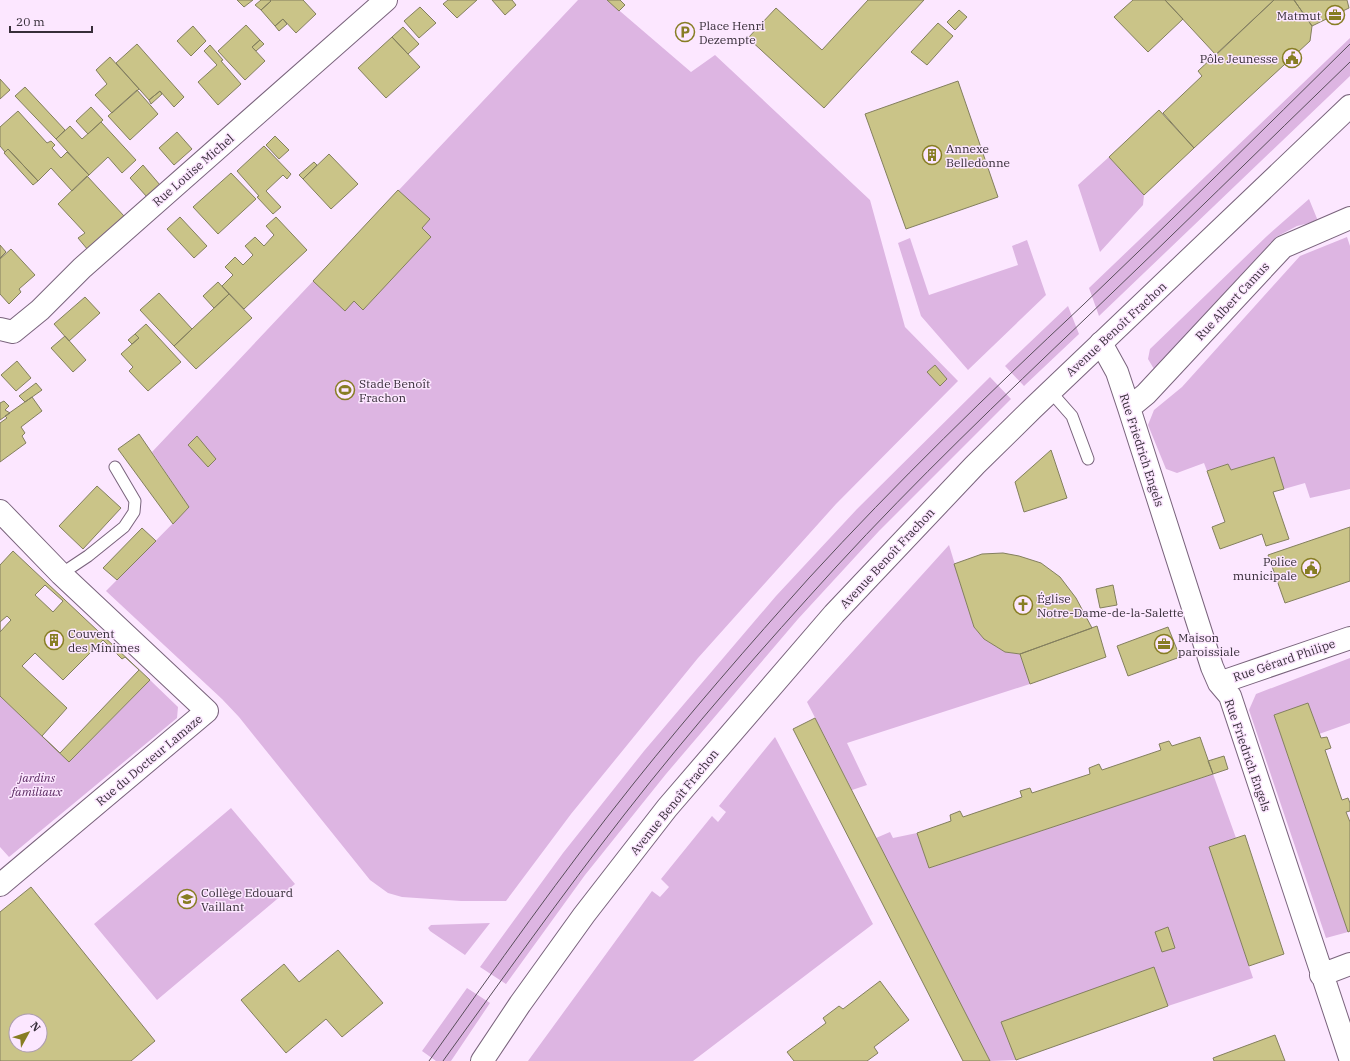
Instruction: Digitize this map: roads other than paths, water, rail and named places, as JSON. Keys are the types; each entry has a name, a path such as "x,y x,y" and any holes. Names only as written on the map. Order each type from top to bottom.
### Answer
{"street":[{"name":"Rue Louise Michel","path":"0,328 13,332 40,310 82,268 386,0"},
{"name":"Avenue Benoît Frachon","path":"482,1061 520,1004 584,915 667,808 834,614 975,465 1050,391 1350,106"},
{"name":"Rue Albert Camus","path":"1129,408 1146,394 1283,247 1350,218"},
{"name":"Rue Friedrich Engels","path":"1102,343 1117,372 1212,667 1219,683 1230,696 1350,1058"},
{"name":"Rue du Docteur Lamaze","path":"0,511 61,574 207,711 0,885"},
{"name":"Rue Gérard Philipe","path":"1219,683 1350,638"},
{"path":"1321,974 1350,964"}],"lane":[{"path":"1050,391 1072,416 1088,459"},
{"path":"61,574 88,556 124,527 134,512 135,501 115,468"}],"tram line":[{"path":"429,1061 530,920 607,817 698,705 809,578 943,439 1250,143 1350,44"},
{"path":"443,1061 578,876 649,783 728,689 836,567 959,440 1350,62"}],"place":[{"name":"Matmut","path":"1335,15"},
{"name":"Place Henri Dezempte","path":"685,32"},
{"name":"Pôle Jeunesse","path":"1292,58"},
{"name":"Annexe Belledonne","path":"932,155"},
{"name":"Stade Benoît Frachon","path":"345,390"},
{"name":"Police municipale","path":"1311,568"},
{"name":"Église Notre-Dame-de-la-Salette","path":"1023,605"},
{"name":"Couvent des Minimes","path":"54,640"},
{"name":"Maison paroissiale","path":"1164,644"},
{"name":"Collège Edouard Vaillant","path":"187,899"}],"park label":[{"name":"jardins familiaux","path":"37,784"}]}
